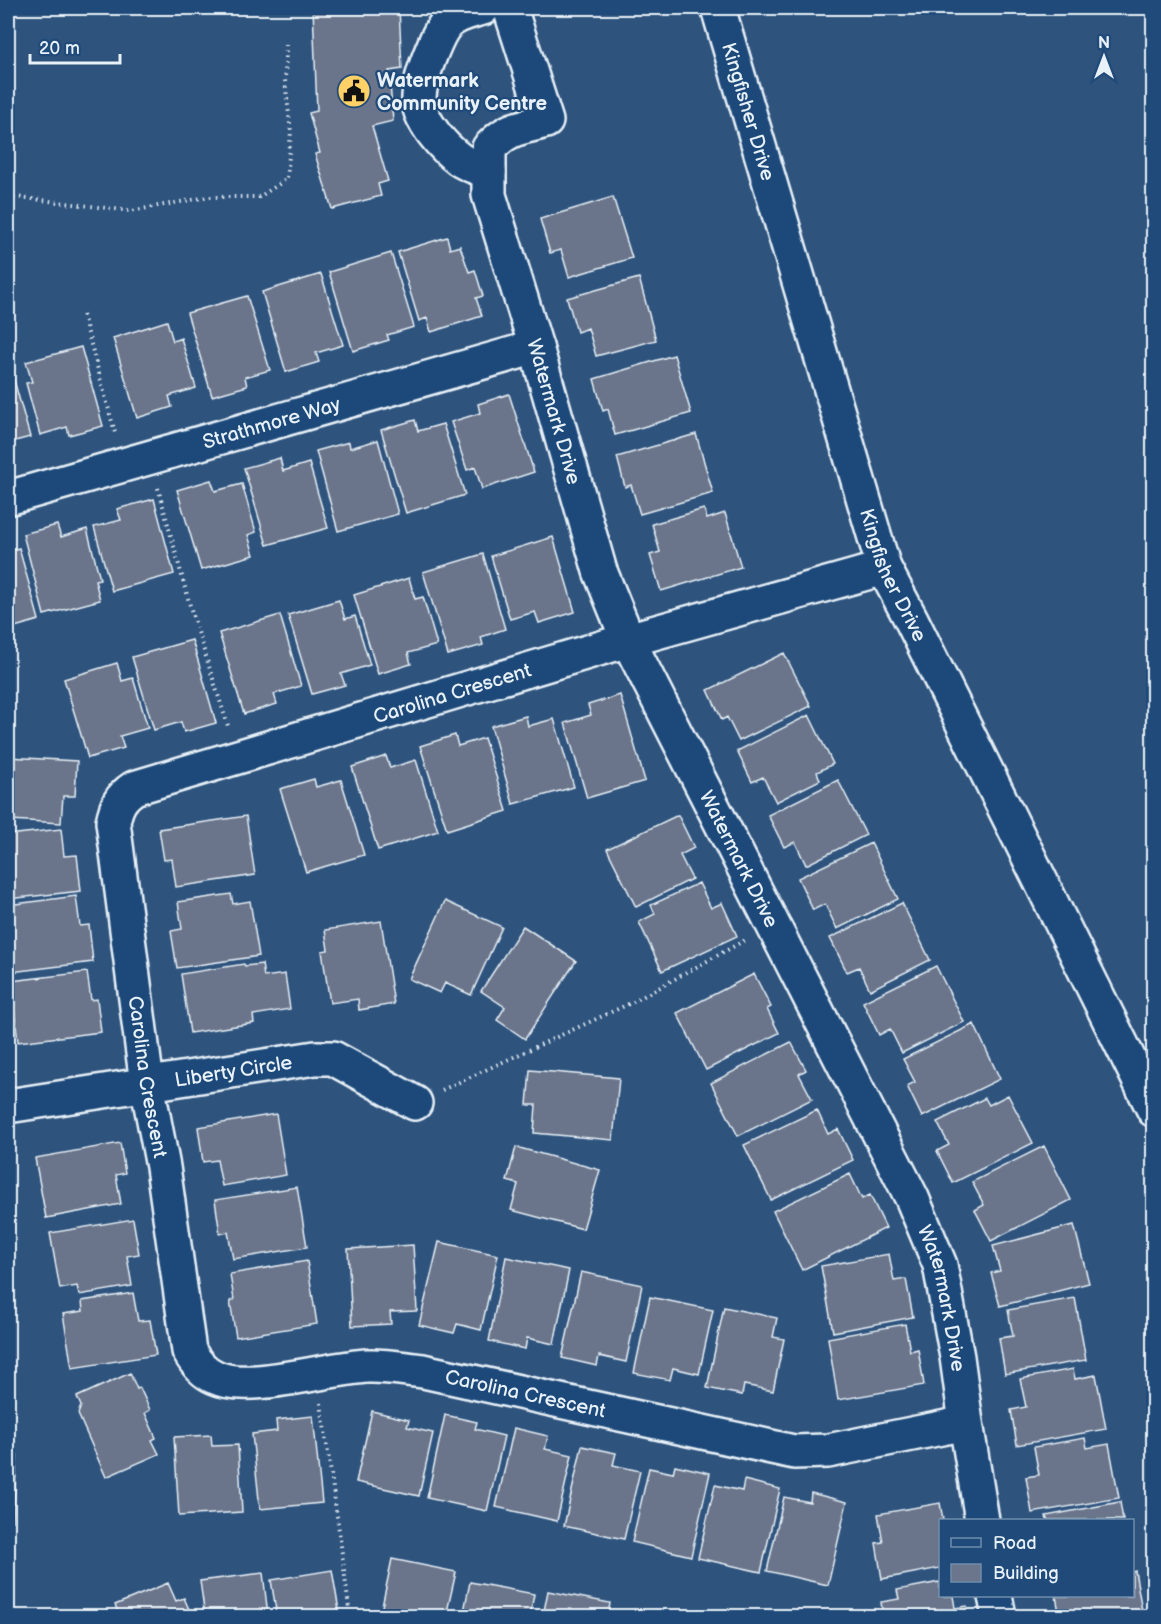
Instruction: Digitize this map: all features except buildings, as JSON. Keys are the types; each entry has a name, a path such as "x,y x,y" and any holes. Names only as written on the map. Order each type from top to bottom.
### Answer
{"street":[{"path":"483,8 453,17 439,32 426,68 419,103 429,128 439,140 459,160 489,184"},
{"path":"489,184 489,148 501,135 514,129 546,121 510,8"},
{"name":"Kingfisher Drive","path":"717,8 884,568 1154,1110"},
{"name":"Watermark Drive","path":"489,184 600,571 628,640 912,1198 940,1265 957,1357 982,1519"},
{"name":"Strathmore Way","path":"8,498 536,347"},
{"name":"Carolina Crescent","path":"884,568 628,640 134,788 122,798 113,822 147,1084 163,1167 189,1351 195,1363 213,1377 258,1382 367,1366 423,1371 794,1452 828,1451 966,1423"},
{"name":"Liberty Circle","path":"8,1106 315,1058 333,1058 415,1103"},
{"path":"995,1597 999,1617"}],"path":[{"path":"8,196 131,211 208,197 259,197 287,179 291,132 285,80 286,45"},
{"path":"83,315 192,613 238,758"},
{"path":"415,1103 633,1002 773,924"},
{"path":"316,1373 350,1617"}],"place":[{"name":"Watermark Community Centre","path":"354,91"}]}
